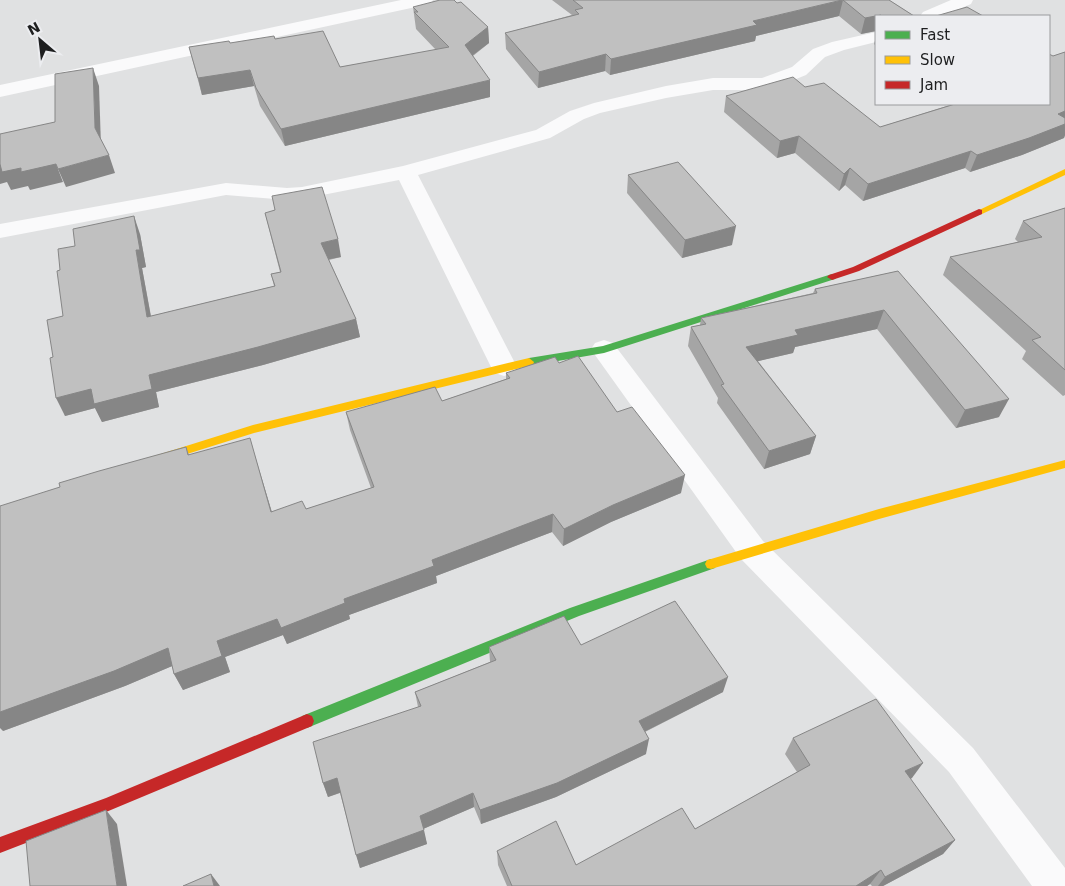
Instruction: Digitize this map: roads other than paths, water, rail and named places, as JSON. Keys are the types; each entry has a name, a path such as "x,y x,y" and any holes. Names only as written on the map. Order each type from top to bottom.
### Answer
{"street":[{"path":"0,91 425,0"},
{"path":"931,15 965,0"},
{"path":"0,231 226,189 287,194 302,193 406,172 543,134 577,115 594,109 666,92 713,84 763,84 777,80 799,71 819,53 838,46 875,37"},
{"path":"406,172 504,367"},
{"path":"141,464 253,429 504,367 604,349 856,270 1065,172"},
{"path":"604,349 752,550 961,760 1055,886"},
{"path":"0,845 77,818 577,611 752,550 851,521 1065,464"}]}
